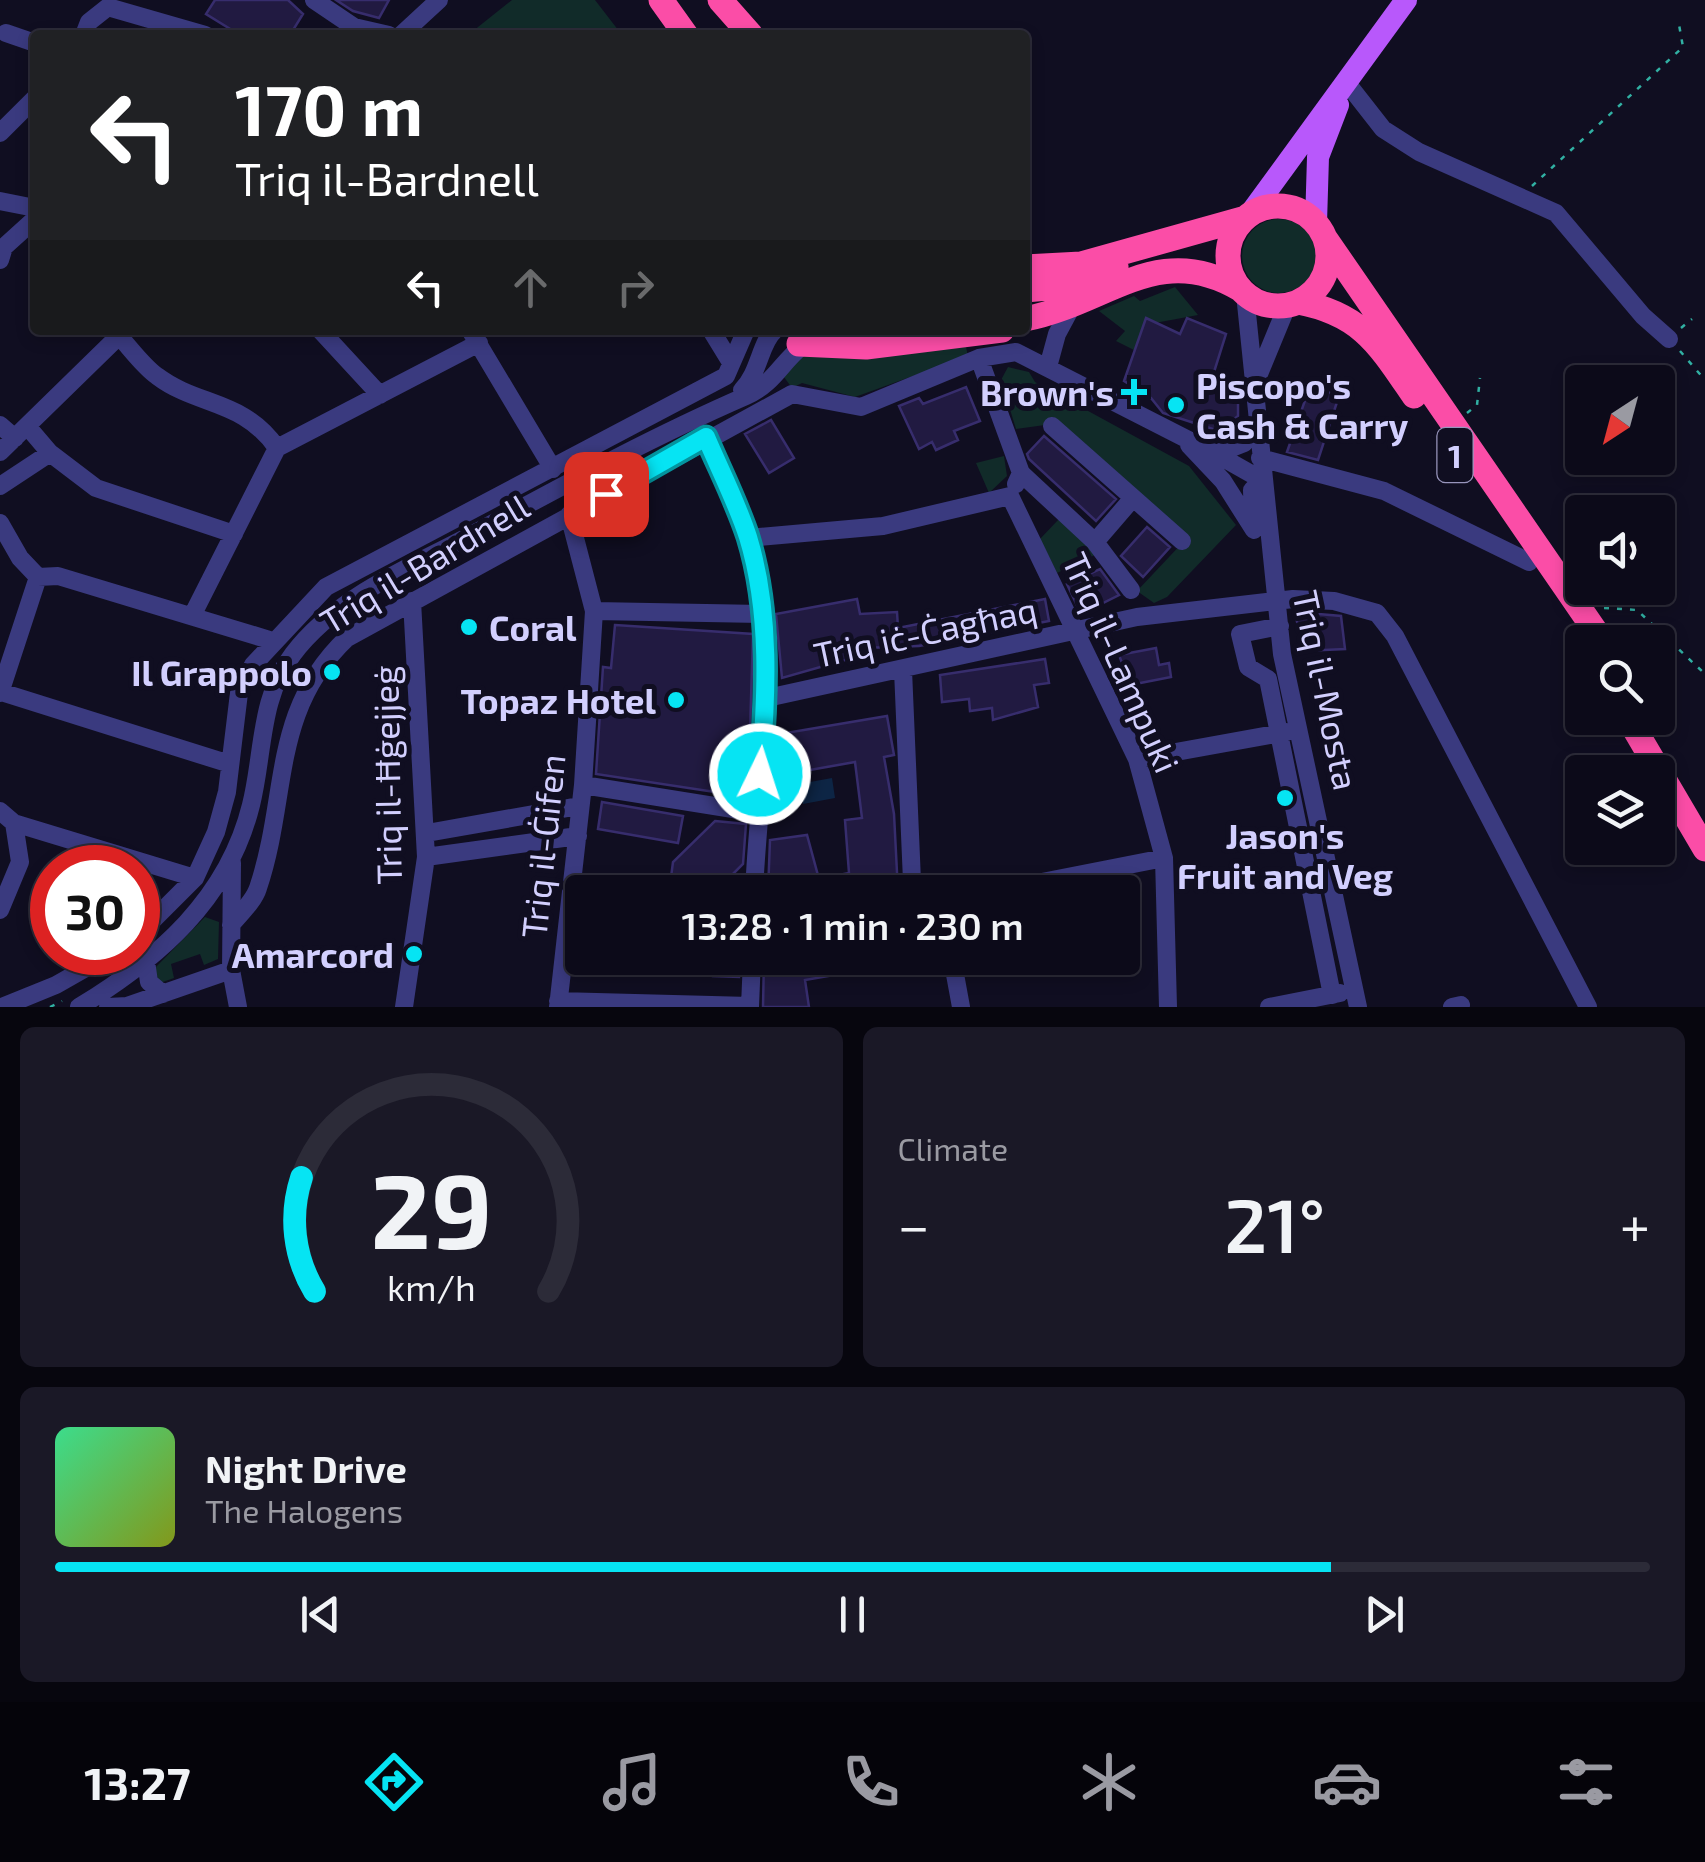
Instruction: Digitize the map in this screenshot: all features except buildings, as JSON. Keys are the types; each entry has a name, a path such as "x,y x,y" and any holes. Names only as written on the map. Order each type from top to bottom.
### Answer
{"highway":[{"path":"661,0 682,30"},
{"path":"720,0 747,30"},
{"path":"1030,290 1070,286 1161,245 1263,208 1292,208 1320,230 1327,268 1321,282 1293,304"},
{"path":"1242,292 1232,277 1228,249 1246,216"},
{"name":"1","path":"1320,230 1592,625"},
{"path":"1030,268 1056,268 1161,245"},
{"name":"1","path":"1030,319 1174,268 1206,271 1262,304 1333,309 1360,324 1572,625"},
{"path":"799,344 866,348 964,335"},
{"path":"1638,735 1705,849"},
{"path":"1657,735 1705,816"}],"main road":[{"path":"1246,216 1406,0"},
{"path":"1320,230 1318,158 1347,83"}],"street":[{"path":"314,0 354,27 367,30"},
{"path":"406,30 440,0"},
{"path":"86,30 89,22 108,7 188,30"},
{"path":"6,33 30,41"},
{"path":"1347,83 1383,130 1419,152 1522,195 1556,214 1643,316 1668,339"},
{"path":"0,133 30,103"},
{"path":"0,200 30,207"},
{"path":"0,260 4,246 30,223"},
{"name":"Triq il-Mosta","path":"1242,292 1256,384 1274,601 1356,998"},
{"name":"Triq il-Mosta","path":"1256,384 1293,304"},
{"path":"1048,367 1056,334 1072,306"},
{"path":"0,452 120,335"},
{"path":"124,335 158,378 237,410 267,433 277,448"},
{"path":"325,335 380,396"},
{"path":"714,335 730,361"},
{"path":"160,914 195,878 216,832 240,693 272,641 326,586 726,376 730,361 757,335"},
{"path":"732,401 756,376 762,362 761,335"},
{"path":"773,335 799,344"},
{"path":"160,947 200,908 232,862 251,805 274,683 294,652 343,604 760,387 799,344 822,335"},
{"path":"192,616 277,448 380,396 475,337 553,469"},
{"path":"1131,590 1096,542 1021,473 979,358 1016,352 1262,480"},
{"name":"Triq il-Bardnell","path":"232,926 258,890 292,718 310,680 347,638 706,437 792,394 861,407 979,358"},
{"path":"0,424 21,432 96,488 234,534"},
{"path":"1052,426 1182,541"},
{"path":"1216,454 1244,443 1257,428"},
{"path":"706,437 748,538 762,614 766,698 755,875"},
{"path":"1186,441 1223,480 1254,530 1270,570"},
{"path":"0,486 50,452"},
{"path":"1260,458 1384,491 1529,562"},
{"path":"748,538 882,526 1010,496 1021,473"},
{"path":"1223,480 1248,488 1262,480"},
{"path":"1254,530 1252,490 1262,480"},
{"name":"Triq il-Lampuki","path":"1010,496 1137,759 1164,858 1168,1007"},
{"path":"1096,542 1133,498"},
{"name":"Triq il-Ġifen","path":"558,1004 583,785 594,612 569,514"},
{"path":"0,523 20,558 38,577 58,576 272,641"},
{"path":"38,577 0,692 230,764"},
{"name":"Triq il-Ħġejjeġ","path":"404,1007 426,857 412,601"},
{"name":"Triq iċ-Ċagħaq","path":"766,698 1137,617 1274,601 1334,602 1377,613 1395,636 1588,1007"},
{"path":"594,612 762,614"},
{"name":"Triq il-Mosta","path":"1280,626 1240,634 1248,667 1268,678 1332,994"},
{"path":"903,670 912,875"},
{"path":"1137,759 1302,729"},
{"path":"583,785 758,813"},
{"path":"426,833 579,806"},
{"path":"7,817 195,878"},
{"path":"0,910 20,862 7,817"},
{"path":"426,857 578,836"},
{"path":"1077,875 1164,858"},
{"path":"232,862 231,970 238,1007"},
{"path":"200,908 232,926"},
{"path":"108,1007 163,994 231,970"},
{"path":"2,1007 72,975"},
{"path":"74,1002 120,975"},
{"path":"148,975 149,982 163,994"},
{"path":"558,1004 750,1007 751,975"},
{"path":"955,975 961,1007"},
{"path":"1269,1007 1312,1003 1332,994 1356,998"}],"path":[{"path":"1522,195 1683,48 1678,19"},
{"path":"1668,339 1705,380"},
{"path":"1454,423 1477,404 1480,378"},
{"path":"1582,609 1637,610 1705,674"},
{"path":"50,1007 74,1002"}],"green space":[{"path":"512,0 595,0 618,30 474,30"},
{"path":"1279,219 1305,230 1316,256 1305,282 1279,293 1253,282 1242,256 1253,230"},
{"path":"1175,287 1198,315 1144,325 1136,351 1116,341 1125,331 1099,311 1134,296 1140,301"},
{"path":"966,347 968,356 855,397 802,383 792,388 781,373 799,355"},
{"path":"1008,367 1029,372 1035,382 1189,466 1236,525 1167,597 1154,603 1137,591 1186,539 1053,417 1045,425 1016,429 1001,380"},
{"path":"1004,456 1007,476 989,493 976,463"},
{"path":"1059,519 1097,554 1057,573 1040,539"},
{"path":"205,917 219,922 218,959 204,965 200,954 171,964 174,978 160,983 157,975 160,975 160,963"}],"water":[{"path":"832,778 835,798 803,804 799,784"}],"place":[{"name":"Brown's","path":"1134,392"},
{"name":"Piscopo's Cash & Carry","path":"1176,405"},
{"name":"Coral","path":"469,627"},
{"name":"Il Grappolo","path":"332,672"},
{"name":"Topaz Hotel","path":"676,700"},
{"name":"Jason's Fruit and Veg","path":"1285,798"},
{"name":"Amarcord","path":"414,954"}],"route":[{"path":"606,494 706,437 748,538 762,614 766,698 760,774"}]}
